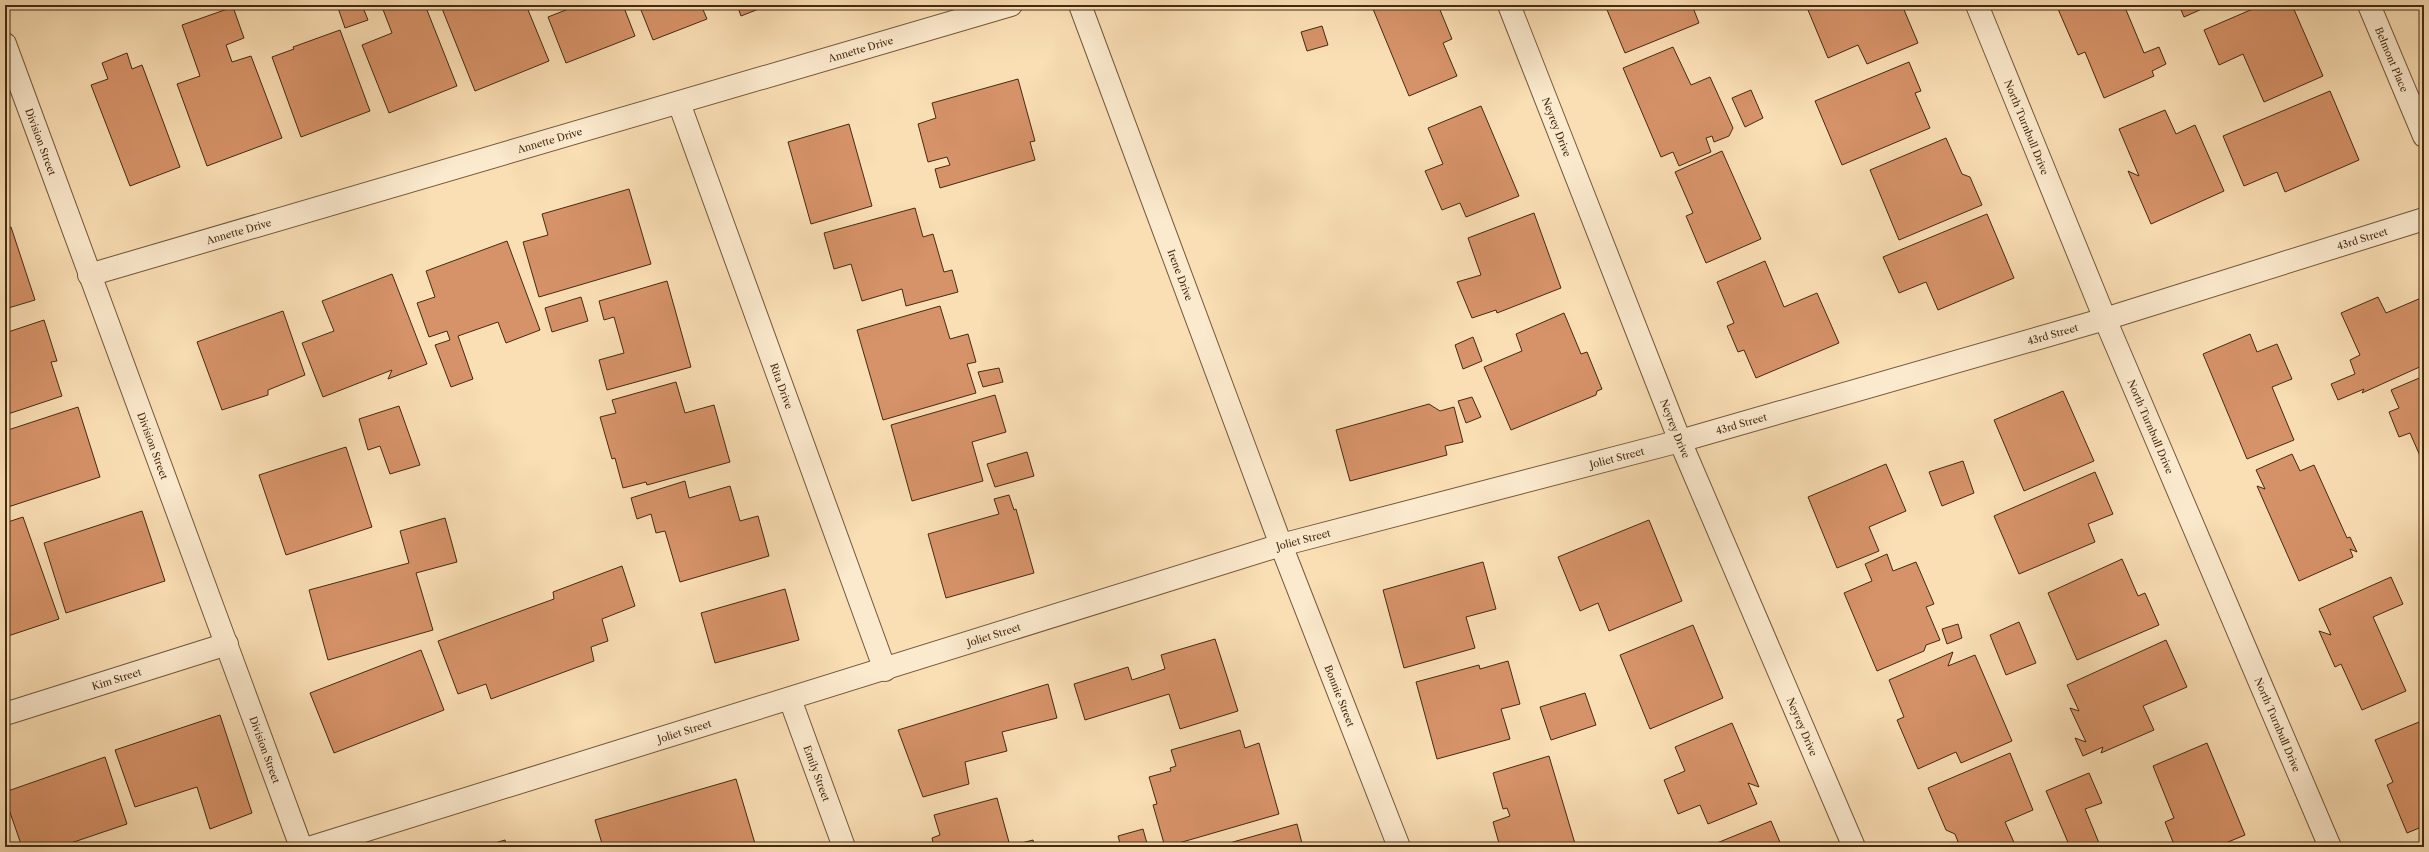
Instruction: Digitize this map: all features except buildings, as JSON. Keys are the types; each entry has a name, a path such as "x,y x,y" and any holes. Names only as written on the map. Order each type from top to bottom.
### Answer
{"street":[{"name":"Annette Drive","path":"89,275 1011,5"},
{"name":"Irene Drive","path":"1080,5 1281,545"},
{"name":"Neyrey Drive","path":"1510,5 1680,441 1854,847"},
{"name":"North Turnbull Drive","path":"1977,5 2105,319 2330,847"},
{"name":"Belmont Place","path":"2369,5 2424,136"},
{"name":"Division Street","path":"5,44 301,847"},
{"name":"Rita Drive","path":"679,103 865,611 885,670"},
{"name":"43rd Street","path":"1680,441 2105,319 2424,219"},
{"name":"Joliet Street","path":"312,847 885,670 1281,545 1680,441"},
{"name":"Bonnie Street","path":"1281,545 1399,847"},
{"name":"Kim Street","path":"5,714 227,644"},
{"name":"Emily Street","path":"790,699 844,847"}]}
